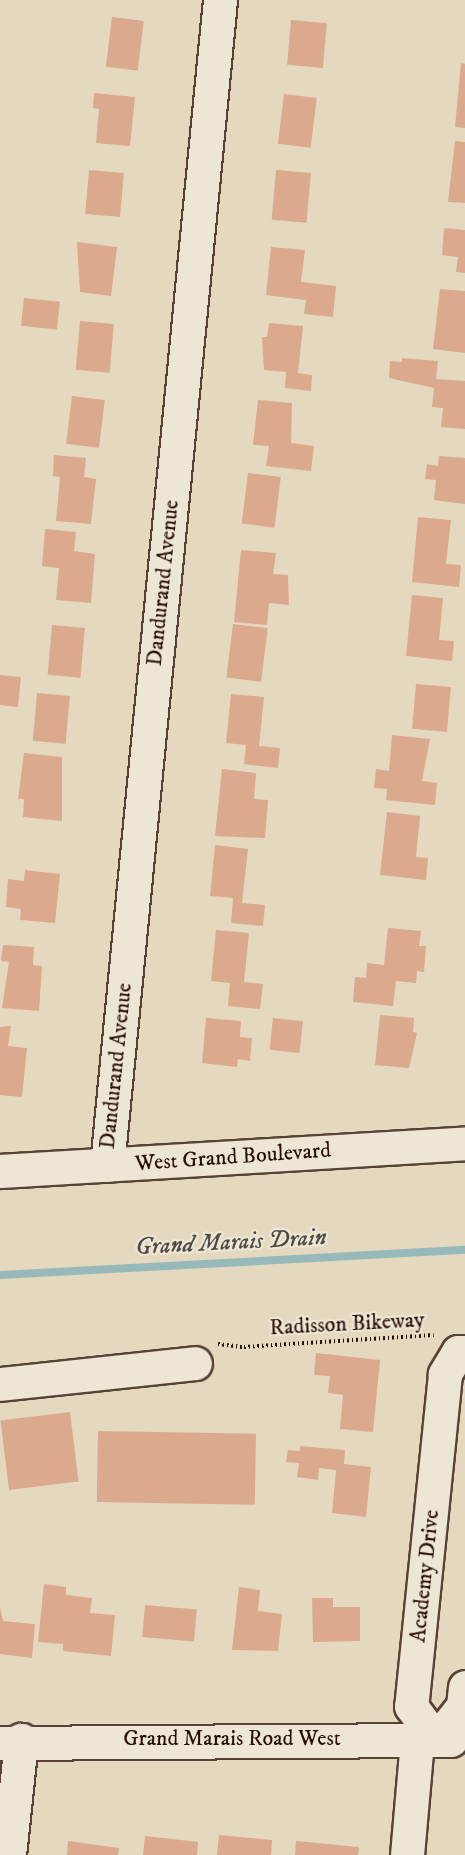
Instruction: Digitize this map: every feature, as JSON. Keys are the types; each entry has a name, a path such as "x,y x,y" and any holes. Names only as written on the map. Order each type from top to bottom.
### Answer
{"street":[{"name":"Dandurand Avenue","path":"107,1165 220,0"},
{"name":"West Grand Boulevard","path":"0,1171 465,1143"},
{"name":"Academy Drive","path":"439,1740 411,1706 445,1374 458,1352 453,1346"},
{"path":"0,1384 195,1363"},
{"path":"407,1855 439,1740 463,1706 465,1687"},
{"name":"Grand Marais Road West","path":"10,1741 439,1740"},
{"path":"9,1855 10,1741"}],"path":[{"name":"Radisson Bikeway","path":"244,1347 432,1333 453,1346"}],"building":[{"path":"112,17 144,21 138,71 106,67"},
{"path":"291,20 327,23 323,68 287,65"},
{"path":"461,63 465,64 465,128 455,127"},
{"path":"94,93 135,97 130,146 96,143 99,109 93,108"},
{"path":"284,94 317,98 311,148 278,144"},
{"path":"455,141 465,142 465,203 448,202"},
{"path":"89,170 124,173 120,217 85,214"},
{"path":"276,170 311,173 307,223 272,220"},
{"path":"444,228 465,230 465,273 456,272 458,257 442,255"},
{"path":"77,242 117,247 111,296 80,292"},
{"path":"271,247 305,250 301,282 336,286 333,317 304,314 306,300 266,295"},
{"path":"440,289 465,291 465,353 433,349"},
{"path":"24,298 60,302 57,330 21,326"},
{"path":"80,321 114,324 110,373 76,370"},
{"path":"269,323 303,326 298,373 312,375 311,391 285,388 286,372 264,370 262,337 267,337"},
{"path":"402,358 438,361 436,379 465,381 465,429 441,427 443,408 432,407 434,388 389,378 390,361 402,362"},
{"path":"72,396 105,400 99,448 66,444"},
{"path":"258,400 292,403 291,443 314,446 311,471 266,466 269,446 253,445"},
{"path":"54,455 86,458 84,477 96,479 91,524 56,521 60,477 53,476"},
{"path":"439,456 465,458 465,504 434,500 436,480 425,479 427,464 438,466"},
{"path":"248,473 281,477 275,528 242,524"},
{"path":"418,517 451,520 446,564 461,565 459,587 412,582"},
{"path":"45,529 76,532 74,551 95,554 91,603 56,600 59,568 42,566"},
{"path":"241,550 276,553 273,574 288,575 289,605 269,603 267,625 234,622"},
{"path":"412,595 443,598 439,640 454,641 452,661 406,656"},
{"path":"233,624 268,628 261,682 226,678"},
{"path":"52,625 85,628 81,678 48,675"},
{"path":"0,675 21,677 18,707 0,705"},
{"path":"416,684 451,687 447,732 412,729"},
{"path":"37,693 70,696 66,744 33,741"},
{"path":"231,694 264,697 259,746 280,748 278,768 244,764 246,745 226,743"},
{"path":"392,735 430,739 422,781 437,783 435,805 386,800 387,789 374,788 376,769 389,771"},
{"path":"24,753 62,757 62,821 23,817 24,799 18,799"},
{"path":"222,769 256,773 254,799 268,800 265,838 215,836"},
{"path":"387,812 420,816 416,857 428,858 426,880 380,875"},
{"path":"215,845 248,849 242,903 265,905 263,926 231,923 233,898 210,896"},
{"path":"25,870 60,874 55,923 20,920 21,909 6,907 8,879 24,881"},
{"path":"388,928 421,931 419,946 426,946 424,972 417,971 416,983 396,981 393,1006 353,1002 355,977 366,978 367,963 384,965"},
{"path":"216,930 249,933 244,982 263,984 260,1009 228,1006 230,983 211,981"},
{"path":"3,945 34,947 33,965 42,966 39,1011 2,1008 9,962 1,961"},
{"path":"380,1015 414,1018 413,1032 417,1033 409,1068 375,1065"},
{"path":"206,1018 241,1021 240,1037 252,1038 250,1061 238,1059 237,1067 202,1063"},
{"path":"273,1018 303,1021 299,1053 270,1050"},
{"path":"11,1026 8,1046 27,1048 22,1097 0,1095 0,1027"},
{"path":"316,1353 380,1360 373,1432 340,1429 343,1395 328,1393 330,1376 314,1375"},
{"path":"70,1412 79,1481 9,1490 1,1421"},
{"path":"98,1431 256,1434 255,1505 97,1502"},
{"path":"300,1446 345,1450 344,1464 371,1467 366,1517 332,1513 336,1470 319,1468 318,1480 297,1477 299,1463 286,1462 288,1450 300,1451"},
{"path":"44,1584 66,1587 66,1595 92,1598 90,1613 115,1615 111,1656 63,1651 63,1644 38,1642"},
{"path":"239,1587 260,1590 258,1611 282,1614 278,1651 232,1650"},
{"path":"312,1598 333,1598 333,1607 360,1607 360,1641 313,1642"},
{"path":"145,1605 197,1610 194,1641 142,1637"},
{"path":"0,1607 3,1621 35,1624 32,1658 0,1654"},
{"path":"219,1835 272,1840 271,1855 217,1855"},
{"path":"145,1836 198,1842 197,1855 143,1855"},
{"path":"68,1841 119,1848 118,1855 67,1855"},
{"path":"296,1841 359,1847 358,1855 295,1855"}],"waterway":[{"name":"Grand Marais Drain","path":"0,1275 465,1250"}]}
